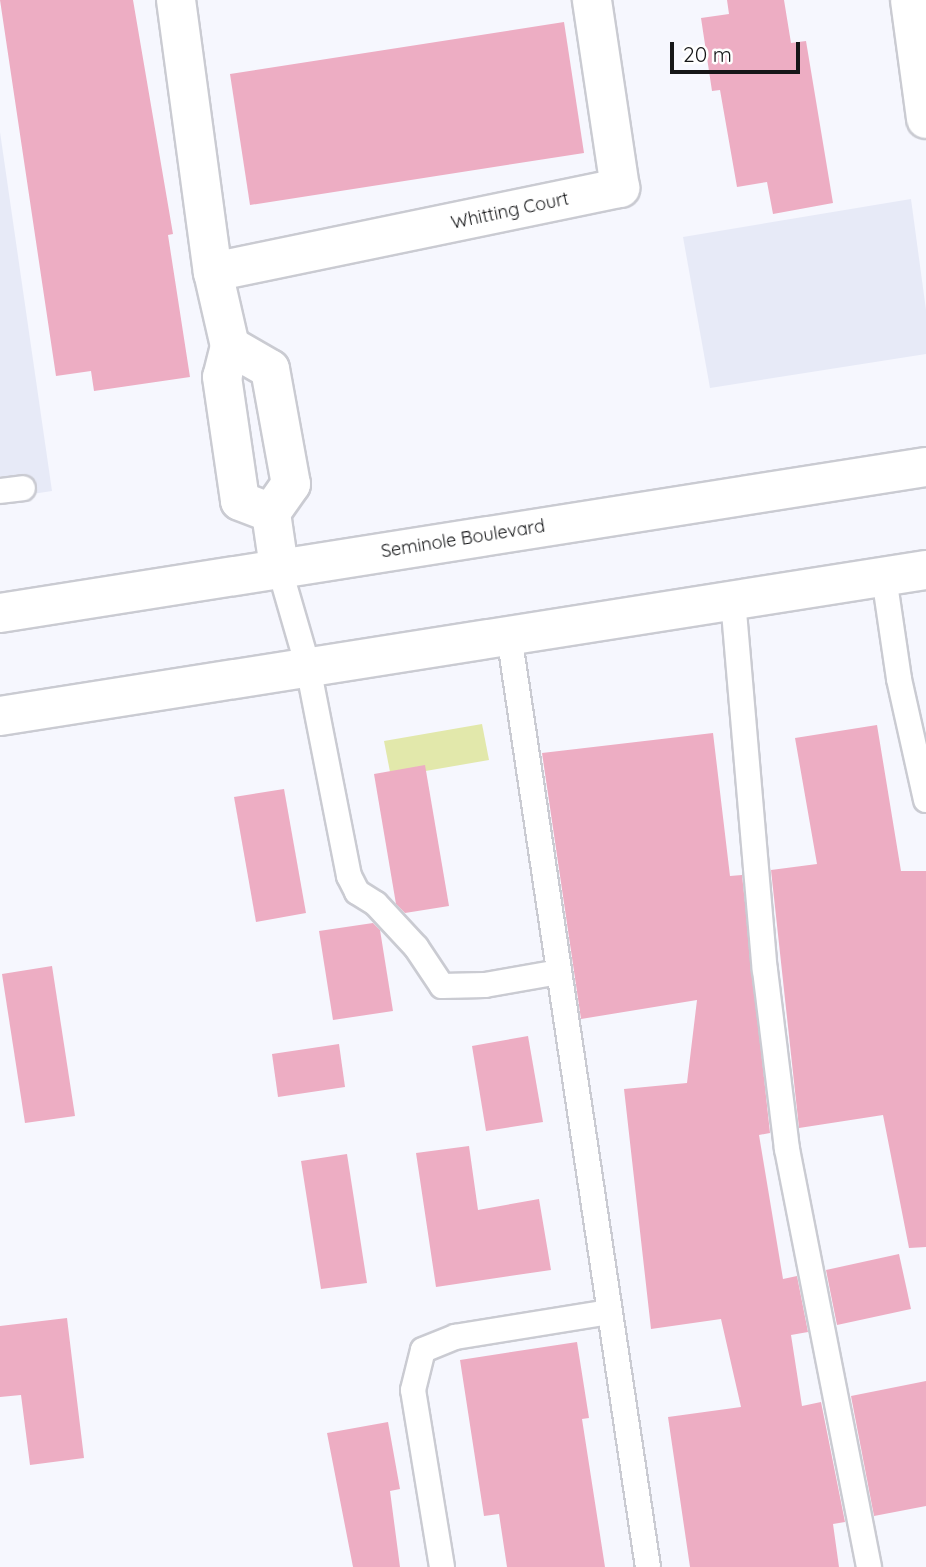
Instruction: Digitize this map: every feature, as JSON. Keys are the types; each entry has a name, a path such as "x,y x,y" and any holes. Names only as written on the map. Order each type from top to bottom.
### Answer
{"main road":[{"path":"176,0 214,272 230,346 222,377 240,501 271,513"},
{"name":"Whitting Court","path":"214,272 620,188 592,0"},
{"path":"910,0 926,119"},
{"path":"230,346 270,369 291,484 271,513 279,567"},
{"path":"225,404 275,394"},
{"name":"Seminole Boulevard","path":"0,613 926,467"},
{"path":"0,716 926,570"}],"lane":[{"path":"279,567 308,667 349,876 357,892 376,905 416,947 442,986 485,985 559,972"},
{"path":"884,577 899,679 926,800"},
{"path":"733,600 765,970 787,1149 869,1567"},
{"path":"509,635 648,1567"},
{"path":"442,1567 413,1390 423,1350 455,1337 609,1312"}],"shaded area":[{"path":"0,132 52,491 0,499"},
{"path":"911,199 926,310 926,354 710,388 683,237"}],"green space":[{"path":"482,724 489,760 391,777 384,741"}],"building":[{"path":"0,0 133,0 173,234 168,235 190,377 94,391 91,371 56,376"},
{"path":"727,0 784,0 791,43 806,41 833,203 773,214 767,182 737,187 720,90 712,91 701,18 729,14"},
{"path":"564,22 584,153 250,205 230,74"},
{"path":"877,725 901,871 926,871 926,1247 909,1248 883,1115 799,1128 771,870 817,864 795,738"},
{"path":"713,733 730,876 742,875 770,1133 759,1135 783,1279 797,1276 808,1332 791,1335 802,1406 821,1402 845,1522 833,1524 839,1567 690,1567 668,1417 741,1407 721,1319 651,1329 624,1089 687,1083 697,1000 581,1019 542,753"},
{"path":"425,765 449,906 405,913 396,904 374,774"},
{"path":"284,789 306,913 256,922 234,797"},
{"path":"373,923 380,930 393,1011 333,1020 319,931"},
{"path":"52,966 75,1116 25,1123 2,974"},
{"path":"528,1036 543,1122 486,1131 472,1046"},
{"path":"339,1044 345,1087 278,1097 272,1054"},
{"path":"469,1146 478,1210 539,1199 551,1270 436,1287 416,1153"},
{"path":"347,1154 367,1283 321,1289 301,1161"},
{"path":"899,1254 911,1309 837,1325 826,1270"},
{"path":"67,1318 84,1458 30,1465 21,1395 0,1397 0,1326"},
{"path":"577,1342 589,1418 582,1419 605,1567 507,1567 499,1514 484,1516 460,1360"},
{"path":"926,1381 926,1506 874,1516 851,1396"},
{"path":"388,1422 400,1489 390,1491 400,1567 353,1567 327,1433"}]}
